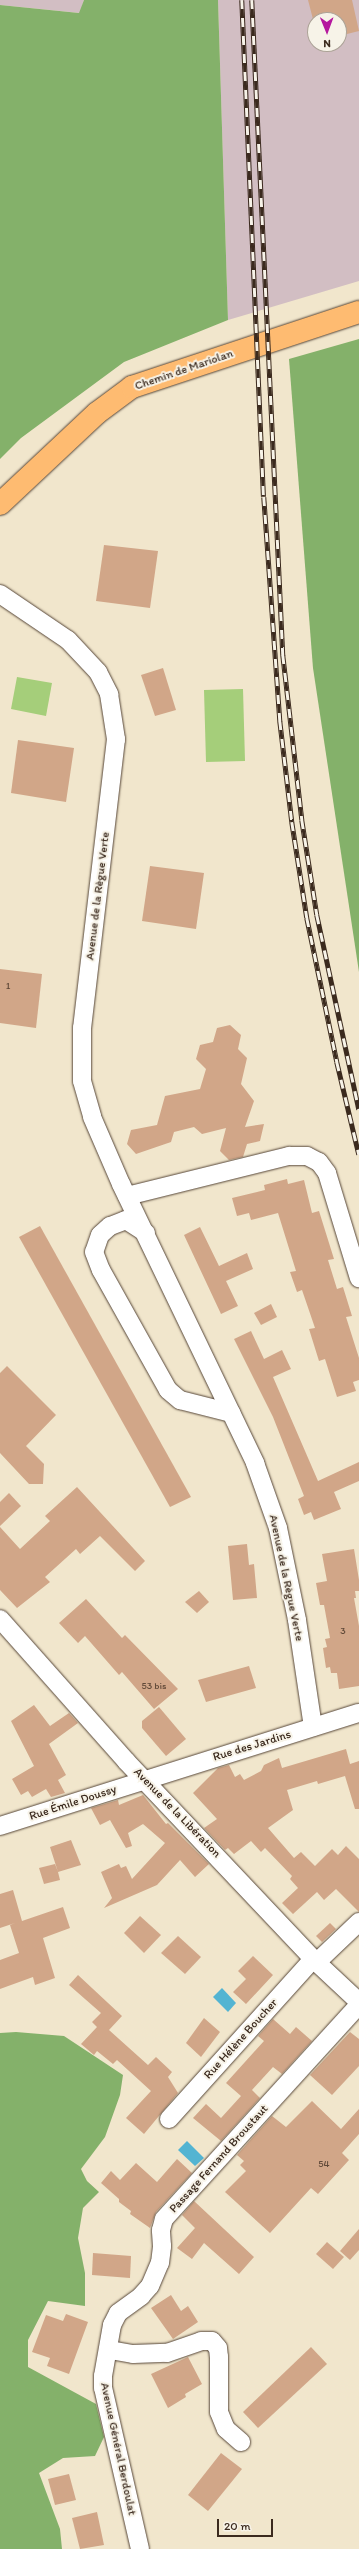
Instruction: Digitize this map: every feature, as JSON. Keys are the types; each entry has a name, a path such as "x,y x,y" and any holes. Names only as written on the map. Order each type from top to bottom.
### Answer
{"main road":[{"name":"Chemin de Mariolan","path":"0,504 97,413 132,387 359,312"}],"street":[{"name":"Avenue de la Règue Verte","path":"0,594 68,640 98,672 109,694 115,719 116,739 113,782 80,1052 82,1081 92,1117 127,1196 147,1234 230,1413 255,1463 278,1528 297,1620 313,1727"},
{"path":"127,1196 289,1156 306,1156 318,1162 327,1173 359,1278"},
{"name":"Avenue de la Règue Verte","path":"147,1234 138,1226 126,1220 110,1226 100,1235 94,1252 101,1270 168,1390 180,1400 230,1413"},
{"name":"Avenue de la Libération","path":"0,1620 126,1761 146,1779 315,1960 359,2003"},
{"name":"Rue des Jardins","path":"146,1779 359,1713"},
{"name":"Rue Émile Doussy","path":"0,1826 146,1779"},
{"name":"Rue Hélène Boucher","path":"169,2119 315,1960 359,1922"},
{"name":"Passage Fernand Broustaut","path":"110,2350 112,2325 118,2313 141,2296 150,2286 160,2263 162,2246 161,2230 164,2219 359,2003"},
{"path":"110,2350 133,2354 167,2353 201,2340 212,2341 218,2348 219,2357 219,2412 226,2429 241,2442"},
{"name":"Avenue Général Berdoulat","path":"110,2350 103,2376 103,2388 140,2549"}],"shaded area":[{"path":"0,0 84,0 80,13 0,5"},
{"path":"218,0 359,0 359,281 228,320"}],"green space":[{"path":"84,0 218,0 228,320 124,362 21,438 0,459 0,5 79,13"},
{"path":"359,339 359,972 313,668 289,359"},
{"path":"17,677 52,683 46,716 11,709"},
{"path":"243,689 245,761 206,762 204,690"},
{"path":"16,2032 64,2036 123,2075 120,2095 105,2137 81,2169 87,2181 99,2192 83,2208 78,2238 85,2273 85,2306 48,2301 28,2340 28,2367 96,2404 104,2437 95,2456 63,2458 39,2473 60,2529 62,2549 0,2549 0,2033"}],"water":[{"path":"222,1988 236,2003 228,2012 213,1997"},
{"path":"187,2141 204,2158 195,2166 178,2150"}],"building":[{"path":"308,0 352,0 359,31 347,34 347,12 311,12"},
{"path":"104,545 158,551 150,608 96,601"},
{"path":"163,668 176,710 155,716 141,675"},
{"path":"18,740 74,748 66,802 11,793"},
{"path":"150,866 204,873 196,929 142,921"},
{"path":"0,969 42,974 36,1028 0,1023"},
{"path":"230,1025 241,1035 238,1049 247,1058 241,1084 254,1101 245,1127 264,1124 260,1141 247,1144 243,1157 229,1160 220,1151 226,1128 202,1134 194,1127 174,1132 171,1142 136,1154 127,1144 131,1130 157,1125 165,1096 200,1089 206,1069 196,1059 200,1045 213,1042 217,1028"},
{"path":"287,1179 288,1184 304,1180 312,1213 319,1211 334,1259 328,1260 337,1289 343,1287 352,1316 346,1317 359,1358 359,1380 353,1382 356,1391 337,1397 325,1359 319,1361 309,1329 315,1328 302,1290 297,1292 290,1272 296,1271 278,1213 251,1220 249,1213 237,1216 232,1198 265,1190 264,1185"},
{"path":"40,1226 191,1497 170,1507 19,1237"},
{"path":"200,1227 219,1266 247,1253 253,1269 226,1281 238,1306 221,1314 184,1235"},
{"path":"271,1304 277,1317 261,1325 254,1313"},
{"path":"251,1331 264,1359 282,1350 291,1369 273,1377 318,1481 359,1462 359,1481 334,1492 341,1509 314,1520 311,1512 304,1515 298,1499 304,1496 273,1417 234,1339"},
{"path":"7,1366 56,1415 26,1446 44,1464 43,1484 29,1484 0,1453 0,1373"},
{"path":"77,1487 145,1561 135,1571 100,1536 80,1554 76,1549 45,1577 50,1582 17,1608 0,1590 0,1527 20,1549 50,1521 45,1516"},
{"path":"9,1493 21,1506 0,1526 0,1502"},
{"path":"247,1544 249,1565 254,1564 257,1598 233,1600 228,1546"},
{"path":"354,1549 359,1580 359,1591 355,1591 356,1598 354,1598 359,1626 359,1686 339,1689 337,1673 331,1673 330,1667 326,1668 323,1648 327,1647 325,1639 330,1638 324,1605 320,1605 316,1583 327,1581 322,1554"},
{"path":"199,1591 209,1602 197,1613 185,1602"},
{"path":"86,1599 122,1638 125,1635 178,1689 154,1709 122,1672 119,1675 85,1636 78,1643 59,1623"},
{"path":"249,1666 256,1688 206,1702 198,1680"},
{"path":"34,1705 50,1726 69,1713 78,1723 49,1744 66,1775 58,1780 65,1793 51,1797 46,1789 32,1797 28,1791 21,1795 12,1779 34,1766 11,1721"},
{"path":"159,1707 186,1739 166,1756 142,1728 142,1721"},
{"path":"346,1749 350,1764 359,1761 359,1809 355,1809 345,1776 318,1784 317,1781 287,1790 293,1810 268,1828 294,1858 301,1852 315,1866 332,1849 338,1855 346,1846 359,1859 359,1912 336,1889 324,1900 317,1892 293,1914 282,1903 298,1888 290,1879 292,1876 265,1848 261,1852 251,1841 234,1854 228,1848 225,1850 204,1828 217,1819 193,1793 218,1768 229,1765 235,1777 240,1774 244,1780 261,1771 264,1765 279,1758 282,1768"},
{"path":"143,1795 166,1824 168,1823 209,1864 195,1877 180,1860 157,1885 104,1908 112,1898 101,1872 119,1864 121,1868 126,1866 132,1879 165,1843 143,1824 128,1833 132,1846 126,1848 110,1820 100,1825 91,1808 118,1800 119,1805"},
{"path":"71,1840 81,1865 58,1872 50,1847"},
{"path":"55,1864 60,1880 44,1884 39,1868"},
{"path":"13,1890 22,1921 63,1907 70,1928 43,1938 55,1978 35,1985 33,1977 0,1989 0,1960 19,1953 10,1925 15,1923 0,1928 0,1894"},
{"path":"140,1916 161,1935 144,1953 124,1933"},
{"path":"330,1923 336,1929 322,1942 316,1936"},
{"path":"178,1936 201,1957 185,1974 161,1953"},
{"path":"253,1956 273,1975 246,2004 233,1992 246,1979 238,1971"},
{"path":"78,1975 122,2016 109,2030 148,2065 156,2057 172,2072 168,2077 178,2093 144,2134 126,2118 151,2091 117,2060 113,2064 97,2051 94,2055 81,2044 97,2027 92,2022 101,2013 69,1985"},
{"path":"204,2018 220,2032 201,2057 186,2043"},
{"path":"273,2019 290,2034 296,2027 312,2041 282,2074 273,2067 252,2090 260,2098 221,2141 193,2118 206,2104 221,2118 241,2096 226,2083 264,2041 258,2036"},
{"path":"350,2032 359,2039 359,2066 332,2095 310,2075"},
{"path":"312,2101 341,2129 359,2109 359,2134 342,2153 349,2160 318,2194 311,2188 270,2233 225,2192 246,2171 240,2165 244,2161 237,2155 272,2116 286,2127"},
{"path":"177,2159 192,2173 156,2212 150,2228 130,2214 131,2211 119,2202 119,2199 101,2183 111,2171 120,2180 136,2163 157,2182"},
{"path":"194,2201 254,2257 239,2274 204,2243 192,2259 177,2248 195,2228 182,2215"},
{"path":"359,2229 359,2250 350,2260 340,2251"},
{"path":"327,2242 344,2257 333,2269 316,2254"},
{"path":"93,2253 131,2256 130,2278 92,2275"},
{"path":"171,2295 181,2311 188,2306 198,2322 173,2339 151,2308"},
{"path":"66,2314 88,2322 69,2374 47,2366 50,2358 32,2352 46,2315 63,2321"},
{"path":"311,2347 327,2364 258,2428 243,2412"},
{"path":"188,2357 202,2384 185,2394 186,2397 168,2408 151,2374"},
{"path":"221,2453 242,2469 208,2511 188,2495"},
{"path":"69,2474 76,2500 55,2505 48,2479"},
{"path":"97,2512 104,2545 80,2549 72,2518"}],"railway":[{"path":"242,0 264,497 280,721 292,822 307,918 337,1062 359,1154"},
{"path":"252,0 283,655 302,820 317,915 359,1110"}]}
